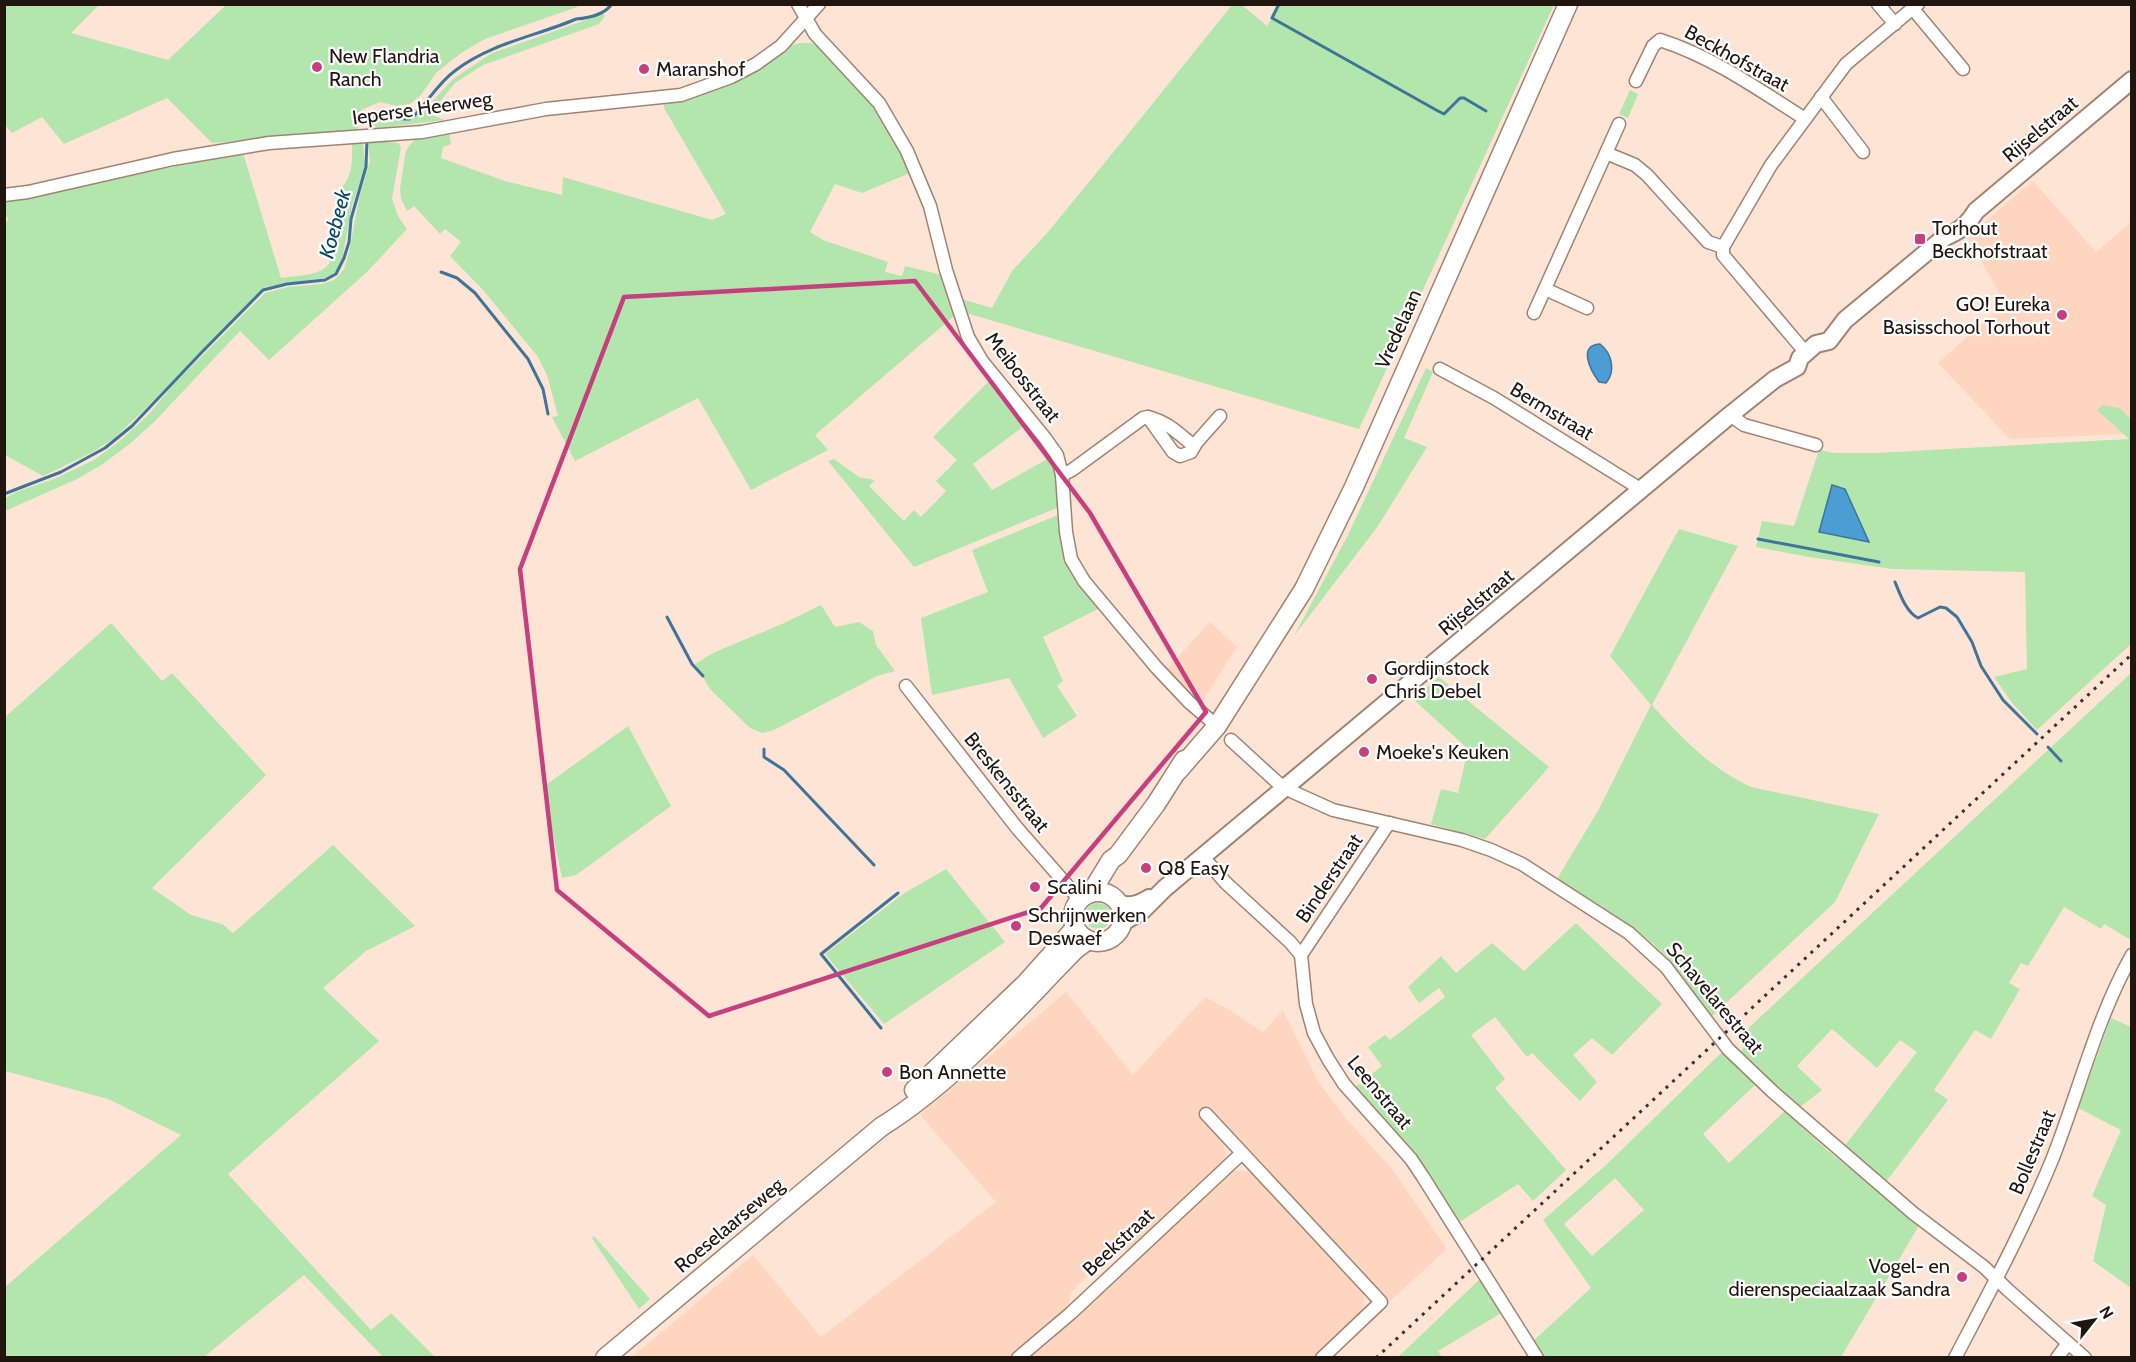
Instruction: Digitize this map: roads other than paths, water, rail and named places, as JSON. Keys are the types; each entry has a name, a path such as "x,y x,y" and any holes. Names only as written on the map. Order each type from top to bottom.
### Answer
{"main road":[{"name":"Vredelaan","path":"1085,896 1118,855 1178,771 1189,751 1213,723 1304,588 1354,487 1568,4"},
{"name":"Vredelaan","path":"1117,900 1114,878 1118,855"},
{"path":"1105,892 1117,900 1123,922 1120,931 1106,941 1096,942 1082,934 1073,913 1085,896 1105,892"},
{"name":"Roeselaarseweg","path":"605,1358 881,1127 903,1100 1026,983 1082,934"}],"street":[{"name":"Meibosstraat","path":"798,4 815,34 879,103 907,151 930,206 946,270 968,337 982,361 1045,438 1056,455 1062,475 1066,532 1071,559 1084,581 1155,667 1213,723"},
{"name":"Ieperse Heerweg","path":"4,195 28,192 184,157 269,143 422,132 546,109 681,95 731,77 756,64 781,46 819,4"},
{"path":"1878,4 1895,24"},
{"path":"1807,352 1723,255 1724,247 1771,165 1846,64 1916,7 1963,69"},
{"name":"Beckhofstraat","path":"1636,81 1653,45 1660,40 1686,48 1804,118"},
{"name":"Rijselstraat","path":"1123,922 1142,911 1165,888 1775,379 1780,368 1790,359 1807,352 1822,332 1845,320 1945,237 1951,226 1962,216 1976,211 2132,80"},
{"path":"1821,97 1863,152"},
{"path":"1534,313 1619,124"},
{"path":"1606,153 1635,165 1647,175 1708,242 1724,247"},
{"path":"1545,289 1587,308"},
{"name":"Bermstraat","path":"1440,369 1494,398 1642,490"},
{"path":"1730,415 1744,426 1816,445"},
{"path":"1062,475 1143,418 1148,417 1173,452 1180,456 1191,452 1220,416"},
{"name":"Breskensstraat","path":"906,686 1017,828 1085,896"},
{"path":"1231,740 1284,788"},
{"name":"Schavelarestraat","path":"1284,788 1333,810 1462,840 1491,850 1522,864 1629,933 1666,967 1728,1049 1773,1092 1913,1213 1997,1278 2085,1358"},
{"name":"Binderstraat","path":"1301,955 1389,823"},
{"path":"1203,857 1226,884 1290,942 1301,955"},
{"name":"Rijselstraat","path":"1117,900 1128,906 1139,904 1165,888"},
{"name":"Leenstraat","path":"1301,955 1306,1004 1314,1033 1328,1059 1344,1084 1417,1168 1537,1358"},
{"name":"Bollestraat","path":"1955,1358 1997,1278 2051,1161 2104,1013 2132,955"},
{"path":"1206,1114 1381,1302 1322,1358"},
{"name":"Beekstraat","path":"1018,1358 1071,1313 1242,1154"},
{"path":"2057,1358 2068,1343"}],"water":[{"path":"1600,344 1610,357 1612,368 1606,383 1599,382 1587,354 1593,345"},
{"path":"1832,485 1845,489 1869,542 1819,532"}],"waterway":[{"name":"Koebeek","path":"369,133 375,118 409,119 415,115 450,75 484,53 576,19 596,15 605,11 612,4"},
{"path":"1279,4 1272,18 1438,111 1444,114 1460,98 1486,111"},
{"name":"Koebeek","path":"4,494 61,472 105,448 132,426 263,290 287,284 325,280 336,274 349,242 351,219 366,167 367,139"},
{"path":"441,272 457,278 475,293 528,359 543,389 548,414"},
{"path":"1758,539 1879,562"},
{"path":"1895,582 1907,607 1918,618 1940,607 1946,608 1957,617 1972,642 1981,666 2003,700 2037,734"},
{"path":"667,617 692,664 703,676"},
{"path":"2048,747 2061,761"},
{"path":"764,749 764,757 784,770 874,865"},
{"path":"881,1028 821,954 898,893"}],"railway":[{"path":"1376,1358 2132,654"}],"place":[{"name":"New Flandria Ranch","path":"317,67"},
{"name":"Maranshof","path":"644,69"},
{"name":"Torhout Beckhofstraat","path":"1920,239"},
{"name":"GO! Eureka Basisschool Torhout","path":"2062,315"},
{"name":"Gordijnstock Chris Debel","path":"1372,679"},
{"name":"Moeke's Keuken","path":"1364,752"},
{"name":"Q8 Easy","path":"1146,868"},
{"name":"Scalini","path":"1035,887"},
{"name":"Schrijnwerken Deswaef","path":"1016,926"},
{"name":"Bon Annette","path":"887,1072"},
{"name":"Vogel- en dierenspeciaalzaak Sandra","path":"1962,1277"}]}
